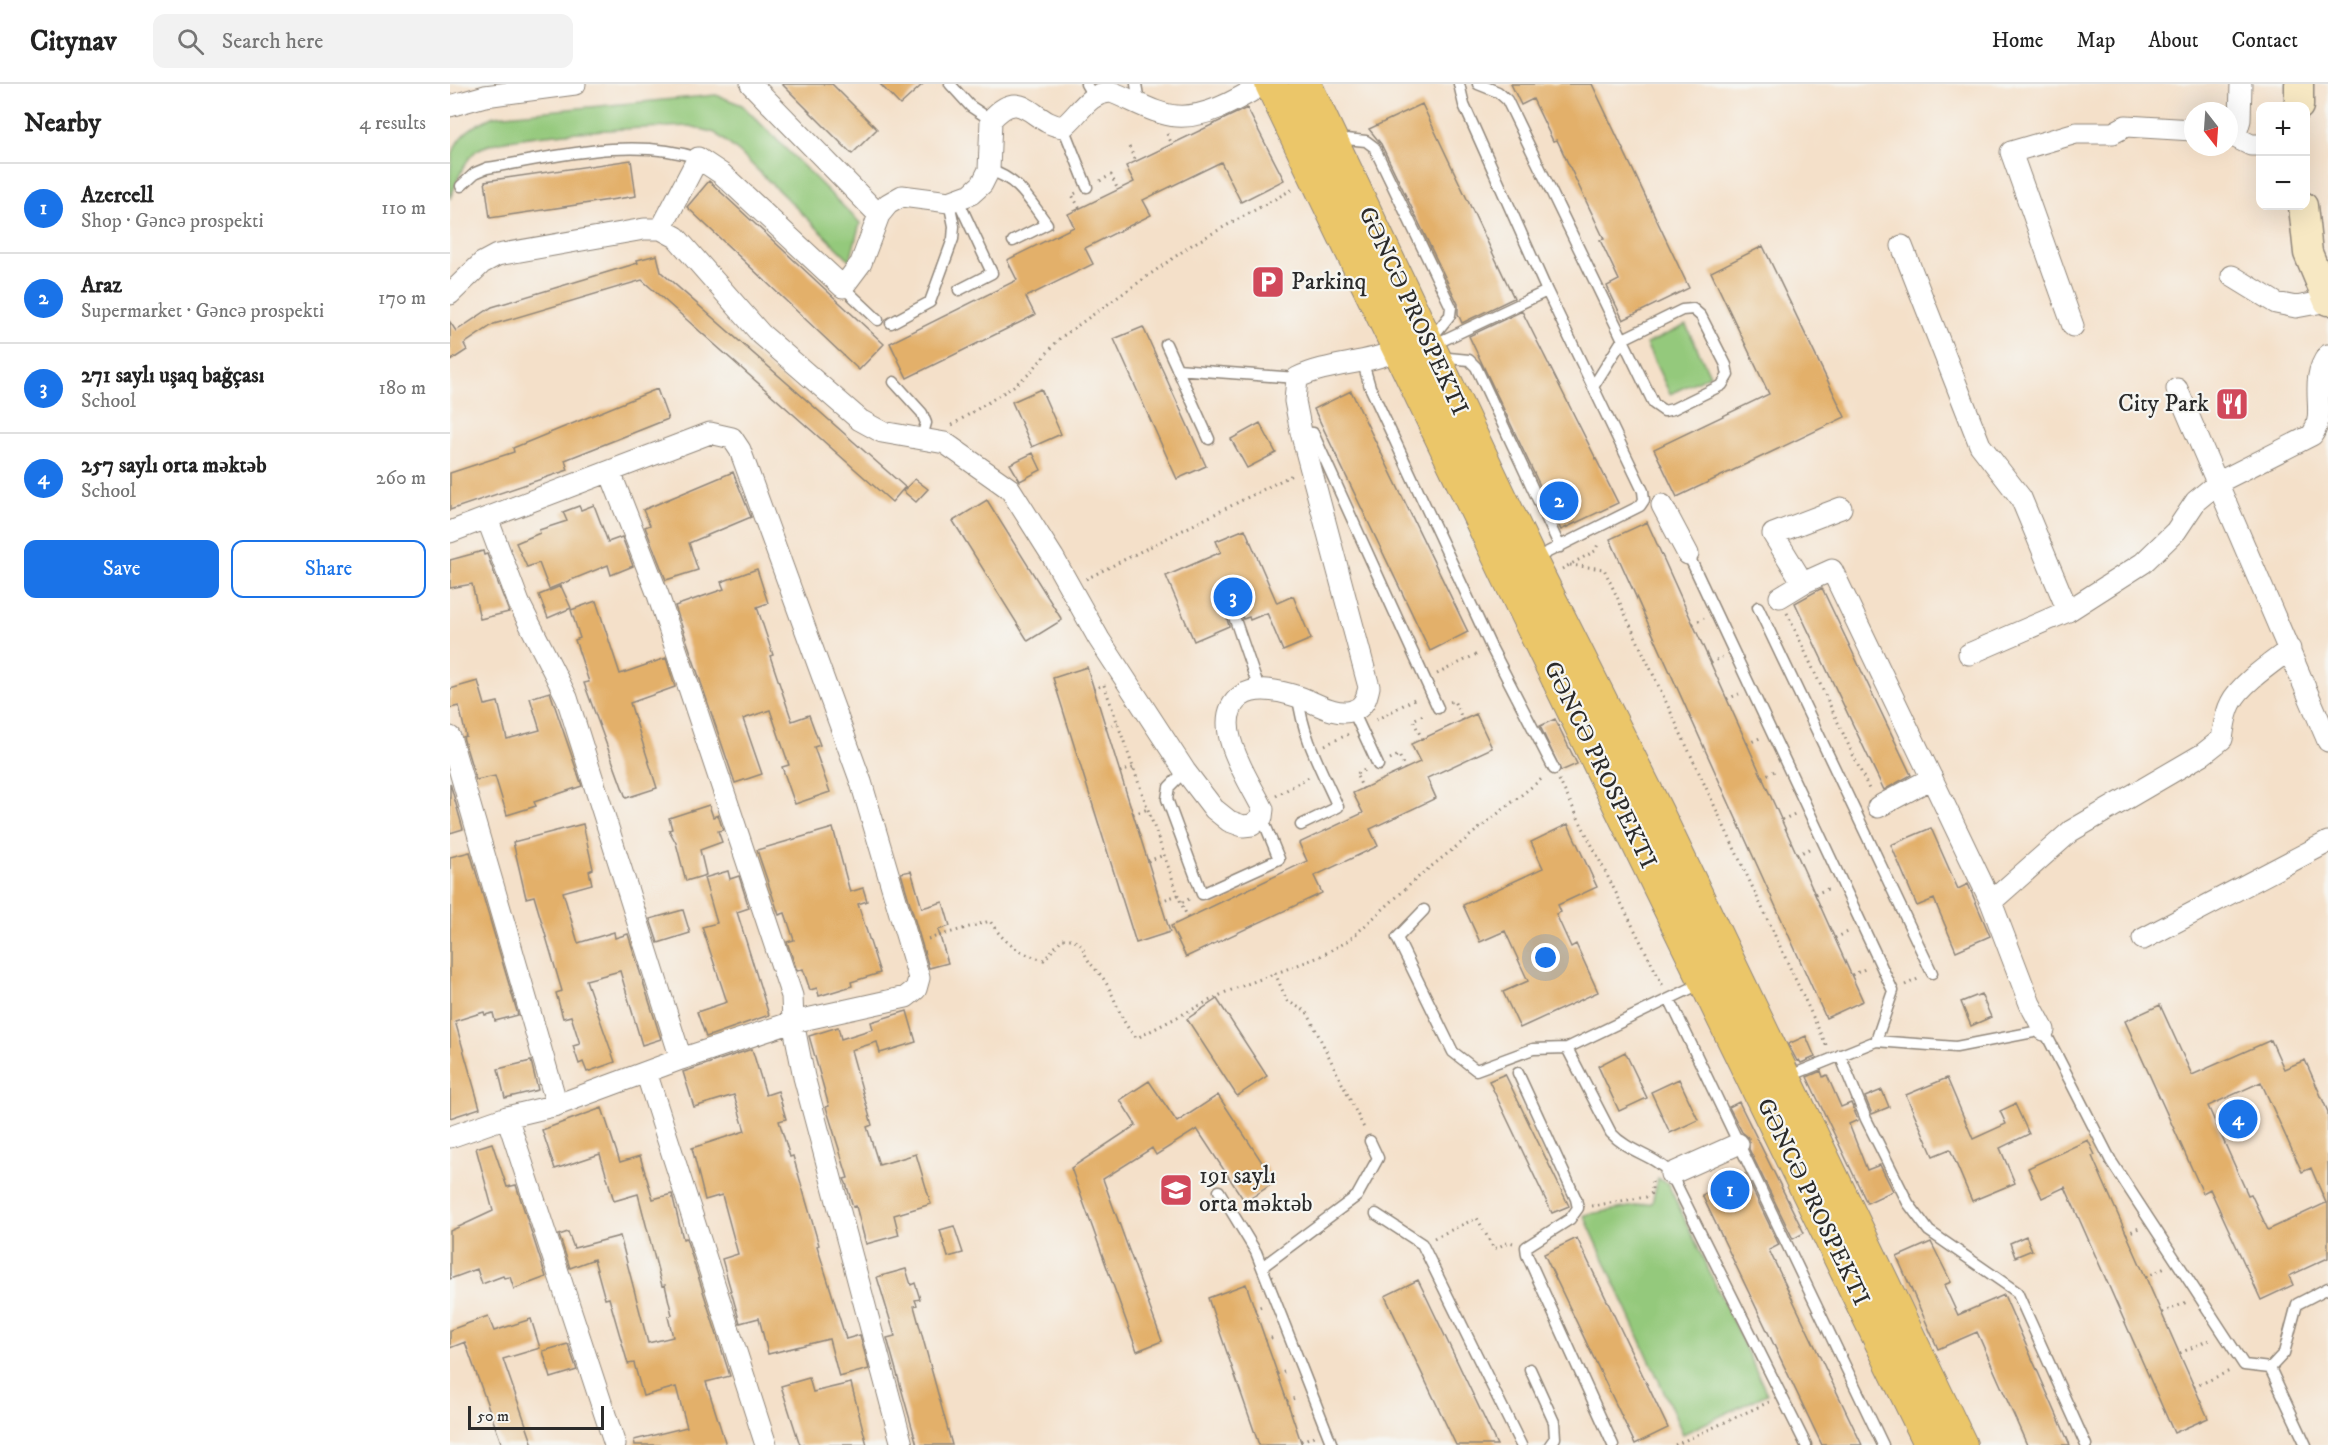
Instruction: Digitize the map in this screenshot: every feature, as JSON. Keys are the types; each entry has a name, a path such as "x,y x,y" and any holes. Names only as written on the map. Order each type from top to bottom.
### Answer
{"main road":[{"name":"GƏNCƏ PROSPEKTI","path":"1271,84 1315,177 1423,349 1531,561 1534,598 1785,1078 1961,1445"},
{"name":"GƏNCƏ PROSPEKTI","path":"1305,84 1705,982 1931,1445"},
{"path":"2299,84 2299,102"},
{"path":"2303,210 2308,253 2328,301"}],"street":[{"path":"450,106 485,96 575,84"},
{"path":"752,84 879,215"},
{"path":"660,229 698,158 722,174 843,287 861,263 879,215 888,204 902,196 954,201 971,194 982,184 989,170 991,120 1004,106 1015,104 1029,108 1054,126 1062,127 1089,90 1138,93 1176,116 1198,114 1222,106 1264,84"},
{"path":"2238,124 2241,84"},
{"path":"2073,326 2011,152 2076,133 2113,133 2126,126 2184,129"},
{"path":"2238,139 2256,146"},
{"path":"450,294 482,263 497,255 586,238 660,229 676,237 761,334 860,420 882,432 945,443 1010,489 1099,639 1185,771 1214,809 1229,821 1243,826 1252,825 1261,810 1231,742 1227,727 1228,712 1233,702 1245,693 1259,689 1298,696 1357,719 1370,687 1301,432 1295,401 1298,378 1312,371 1363,363 1423,349"},
{"path":"1902,246 1980,445 2020,498 2068,611"},
{"path":"2232,276 2276,303 2296,307 2328,301"},
{"path":"1969,654 2068,611 2143,563 2176,531 2196,501 2219,482 2312,435 2318,428 2320,420 2317,387 2319,371 2328,355"},
{"path":"2177,389 2219,482 2328,741"},
{"path":"450,532 710,433 732,438 740,450 861,782 919,978 916,989 906,997 793,1022 681,1059 557,1105 507,1117 450,1137"},
{"path":"610,472 658,595 792,996 793,1022 804,1077 903,1445"},
{"path":"1662,505 1688,554"},
{"path":"1803,583 1773,534 1840,508"},
{"path":"487,518 519,603 567,698 681,1059"},
{"path":"1780,597 1803,583 1832,570 1991,902 2030,1005 2044,1030"},
{"path":"1991,902 2071,831 2203,754 2222,739 2232,700 2264,668 2290,649"},
{"path":"450,737 557,1105"},
{"path":"1878,807 1932,778"},
{"path":"2143,939 2328,842"},
{"path":"646,1072 766,1445"},
{"path":"507,1117 615,1445"},
{"path":"1665,1167 1738,1144"}],"lane":[{"path":"950,84 970,106 991,120"},
{"path":"1459,84 1464,105 1546,291 1643,491 1644,500 1640,506 1531,561"},
{"path":"1478,84 1498,92 1507,100 1623,339 1654,404 1664,411 1673,409 1722,385 1728,375 1726,365 1701,316 1693,309 1682,310 1623,339 1593,387"},
{"path":"1062,127 1087,187"},
{"path":"461,186 475,173 488,168 581,154 645,148 673,150 698,158"},
{"path":"989,170 1006,175 1018,186 1047,224 1012,241"},
{"path":"954,201 992,273 959,290"},
{"path":"891,323 930,302 953,239 954,201"},
{"path":"843,287 878,320"},
{"path":"1423,349 1546,291"},
{"path":"1166,344 1209,439"},
{"path":"1423,349 1469,360 1476,367 1560,547"},
{"path":"1363,363 1370,387 1499,663 1554,770"},
{"path":"1177,369 1298,378"},
{"path":"894,382 922,413 926,423 926,438"},
{"path":"1301,432 1313,433 1438,708"},
{"path":"1688,554 1893,991 1876,1041"},
{"path":"1230,605 1259,689"},
{"path":"1758,607 1932,973"},
{"path":"1298,696 1299,714 1338,807 1301,825"},
{"path":"1357,719 1378,765"},
{"path":"1185,771 1169,787 1167,799 1202,894 1280,858 1261,810"},
{"path":"1424,909 1397,938 1453,1052 1476,1070 1533,1049 1567,1048 1705,982"},
{"path":"1670,1000 1883,1445"},
{"path":"1785,1078 1876,1041 1956,1047 2044,1030 2111,1161 2244,1365 2270,1368"},
{"path":"1567,1048 1611,1133 1621,1144 1665,1167 1806,1445"},
{"path":"1836,1056 1908,1203 1929,1231 2018,1292 2086,1445"},
{"path":"1518,1073 1576,1198 1578,1208 1570,1219 1526,1247 1527,1255 1613,1445"},
{"path":"1262,1267 1357,1196 1378,1158 1371,1141"},
{"path":"1219,1191 1256,1252 1332,1445"},
{"path":"1376,1214 1422,1244 1521,1445"},
{"path":"2270,1368 2284,1353 2296,1304 2328,1288"},
{"path":"2270,1368 2306,1445"},
{"path":"1530,1369 1554,1422 1555,1438 1550,1445"}],"path":[{"path":"1129,147 1136,161"},
{"path":"926,438 1011,388 1029,374 1060,338 1193,244 1315,177"},
{"path":"1070,587 1267,486 1310,467"},
{"path":"1594,552 1570,565 1604,569 1836,1056"},
{"path":"1780,597 1878,807"},
{"path":"1313,751 1357,719 1428,686 1477,653 1499,663"},
{"path":"1101,676 1188,918"},
{"path":"1093,689 1104,685"},
{"path":"1106,727 1118,723"},
{"path":"1120,772 1133,768"},
{"path":"909,944 990,921 1002,940 1019,952 1044,960 1062,939 1072,939 1082,946 1087,963 1104,979 1128,1030 1137,1038 1226,992 1319,957 1348,941 1423,873 1554,770 1670,1000"},
{"path":"1261,810 1322,771"},
{"path":"1133,814 1148,809"},
{"path":"1148,861 1164,855"},
{"path":"1181,903 1202,894"},
{"path":"1160,901 1178,895"},
{"path":"1275,973 1287,1001 1307,1012 1371,1141"},
{"path":"1893,991 1932,973"},
{"path":"1578,1208 1646,1197 1652,1193 1653,1169 1665,1167"},
{"path":"1422,1244 1477,1218 1494,1249 1509,1242"},
{"path":"2146,1277 2178,1263"},
{"path":"2162,1313 2199,1296"},
{"path":"2180,1353 2224,1333"},
{"path":"2194,1386 2244,1365"},
{"path":"1675,1445 1782,1396"}],"green space":[{"path":"716,95 742,105 860,223 850,260 740,153 715,133 690,126 544,135 490,145 476,151 467,161 450,199 452,156 456,146 469,130 494,116"},
{"path":"1686,325 1710,375 1670,394 1646,344"},
{"path":"1658,1178 1668,1184 1767,1394 1683,1434 1584,1215 1652,1203"}],"building":[{"path":"782,84 832,84 877,129 852,154"},
{"path":"880,84 923,84 900,105"},
{"path":"1511,84 1592,84 1689,288 1623,320 1607,286 1619,280 1600,240 1604,239 1557,140 1553,141 1533,99 1521,105"},
{"path":"1422,104 1514,298 1462,323 1458,314 1458,304 1381,144 1369,129"},
{"path":"1247,108 1284,180 1241,202 1221,162 1143,200 1151,215 1085,248 1093,264 1026,297 1035,315 907,378 890,343 1017,280 1007,260 1074,227 1068,214 1134,182 1126,166"},
{"path":"631,160 636,196 490,218 485,181"},
{"path":"709,181 884,344 859,370 687,207"},
{"path":"1763,246 1845,417 1677,497 1654,449 1769,394 1711,272"},
{"path":"657,255 661,272 905,487 892,502 642,280 494,324 464,344 467,350 450,361 450,322 456,331 492,307 638,263 637,260"},
{"path":"1522,311 1618,503 1561,530 1469,336"},
{"path":"1143,327 1206,466 1177,479 1114,339"},
{"path":"657,389 668,419 565,460 568,470 450,510 450,473 514,452 513,448"},
{"path":"1041,389 1061,434 1032,447 1012,402"},
{"path":"1351,391 1468,632 1430,651 1314,409"},
{"path":"1260,423 1276,453 1247,468 1231,439"},
{"path":"1033,453 1041,470 1020,481 1010,464"},
{"path":"733,472 751,517 689,543 698,570 666,580 645,527 650,525 643,510"},
{"path":"915,479 928,489 916,502 903,491"},
{"path":"987,500 1062,620 1028,641 953,521"},
{"path":"594,505 608,542 622,537 633,566 611,575 608,565 549,589 539,563 527,567 516,543 540,533 539,530 567,521 563,512 579,506 581,510"},
{"path":"1647,522 1863,1001 1826,1018 1610,539"},
{"path":"1245,529 1277,603 1293,596 1311,639 1283,651 1267,613 1250,620 1249,617 1243,619 1237,602 1231,598 1225,600 1223,604 1229,626 1194,641 1166,576 1221,552 1216,541"},
{"path":"483,551 484,555 487,554 509,612 480,619 472,584 450,588 450,560"},
{"path":"757,569 768,603 757,607 773,655 770,656 792,721 809,715 820,745 814,747 830,792 795,804 782,767 789,765 770,710 743,719 762,774 735,783 675,606 724,589 721,582"},
{"path":"561,586 571,608 548,618 539,595"},
{"path":"1822,588 1911,775 1884,790 1795,603"},
{"path":"596,601 620,674 666,658 675,687 630,703 657,788 626,798 584,683 589,682 575,640 580,638 571,610"},
{"path":"1087,667 1170,932 1136,943 1053,678"},
{"path":"478,681 485,705 498,702 507,739 540,730 530,698 550,692 582,786 534,802 536,806 507,815 495,776 476,780 463,737 466,736 459,706 450,708 450,689"},
{"path":"1476,714 1492,748 1427,778 1436,798 1370,829 1378,846 1314,876 1322,893 1186,957 1171,926 1307,861 1299,843 1363,813 1353,793 1420,762 1411,744"},
{"path":"1555,719 1577,764 1561,771 1540,726"},
{"path":"450,783 463,829 450,833"},
{"path":"709,805 713,817 718,815 723,830 718,831 722,842 700,850 706,875 686,881 676,843 669,830 672,829 669,818"},
{"path":"583,824 593,869 589,871 592,884 563,892 578,943 614,932 615,938 628,934 661,1039 642,1045 620,971 586,980 615,1062 587,1072 583,1062 579,1064 573,1046 580,1044 571,1016 563,1018 556,993 562,991 534,896 526,898 513,842"},
{"path":"1568,824 1597,887 1558,905 1561,912 1556,914 1571,947 1576,944 1598,992 1520,1028 1503,992 1528,981 1505,931 1480,942 1463,905 1543,868 1531,842"},
{"path":"833,828 850,892 863,888 867,901 858,904 880,973 851,982 852,986 819,996 817,988 810,990 803,969 797,971 787,942 794,940 785,913 779,915 757,850"},
{"path":"1931,828 1958,889 1968,884 1990,936 1956,951 1934,899 1917,906 1891,845"},
{"path":"470,852 518,1015 495,1021 493,1013 485,1015 484,1012 455,1021 480,1108 450,1118 450,857"},
{"path":"728,871 730,879 739,876 749,908 737,912 769,1015 706,1037 697,1012 727,1002 702,927 717,923 704,878"},
{"path":"911,871 922,908 943,902 950,926 938,930 948,963 929,968 901,873"},
{"path":"683,910 690,933 658,943 650,919"},
{"path":"1981,994 1991,1017 1971,1026 1961,1002"},
{"path":"1217,999 1267,1076 1237,1096 1187,1019"},
{"path":"2160,1005 2192,1075 2271,1040 2284,1069 2305,1060 2328,1112 2328,1258 2289,1276 2293,1285 2261,1300 2210,1189 2203,1193 2125,1021","holes":["2261,1082 2302,1172 2311,1168 2326,1203 2268,1230 2251,1194 2248,1195 2208,1106"]},
{"path":"907,1011 916,1042 880,1053 877,1042 851,1050 872,1125 867,1127 879,1165 916,1154 931,1204 894,1215 899,1235 866,1244 856,1206 853,1207 844,1179 848,1178 826,1107 829,1106 809,1036 838,1027 841,1039 873,1029 871,1022"},
{"path":"1806,1036 1815,1057 1801,1063 1797,1061 1788,1044"},
{"path":"752,1049 766,1095 778,1091 786,1119 779,1121 790,1157 793,1156 819,1245 817,1246 846,1339 860,1335 869,1369 839,1377 829,1339 768,1354 759,1318 740,1323 722,1259 738,1254 722,1195 705,1200 692,1148 745,1131 734,1095 694,1107 683,1072"},
{"path":"1625,1052 1647,1098 1619,1111 1598,1066"},
{"path":"531,1061 538,1090 505,1098 498,1069"},
{"path":"1821,1071 1823,1077 1827,1075 1841,1107 1851,1103 1858,1120 1849,1124 1867,1170 1880,1165 1893,1191 1867,1203 1807,1077"},
{"path":"1505,1074 1569,1206 1552,1213 1489,1081"},
{"path":"1947,1078 1973,1139 2006,1124 2000,1111 2015,1104 2029,1134 2000,1148 2015,1183 1972,1201 1950,1149 1933,1156 1906,1095"},
{"path":"1679,1079 1698,1120 1670,1133 1651,1092"},
{"path":"1149,1081 1177,1122 1218,1095 1275,1182 1245,1202 1197,1129 1156,1155 1152,1148 1103,1179 1162,1341 1137,1351 1071,1168 1136,1125 1120,1100"},
{"path":"1882,1090 1889,1107 1872,1114 1865,1097"},
{"path":"1739,1102 1804,1233 1793,1239 1749,1149 1749,1138 1742,1132 1729,1107"},
{"path":"602,1108 620,1162 640,1156 653,1199 672,1194 683,1239 686,1238 730,1376 706,1382 726,1445 635,1445 634,1440 687,1427 676,1387 643,1396 634,1363 628,1364 609,1298 605,1299 594,1259 570,1268 559,1235 568,1232 574,1248 620,1236 648,1343 673,1337 668,1317 672,1315 665,1285 662,1286 638,1194 614,1201 600,1154 555,1169 542,1130"},
{"path":"2088,1140 2095,1155 2092,1156 2208,1418 2174,1433 2065,1187 2042,1198 2028,1168"},
{"path":"492,1143 507,1187 516,1185 546,1277 514,1289 510,1277 504,1278 503,1276 482,1284 477,1269 450,1279 450,1231 493,1211 476,1148"},
{"path":"1745,1174 1779,1245 1769,1250 1862,1445 1822,1445 1702,1195"},
{"path":"954,1226 963,1253 948,1257 940,1230"},
{"path":"2026,1236 2032,1250 2015,1257 2010,1243"},
{"path":"1577,1238 1668,1428 1635,1444 1544,1254"},
{"path":"1931,1242 1951,1282 1944,1285 1958,1315 2004,1295 2070,1445 2027,1445 1977,1332 1938,1349 1897,1257"},
{"path":"906,1269 911,1285 915,1283 920,1299 915,1300 917,1305 914,1306 952,1445 917,1445 887,1338 895,1336 877,1277"},
{"path":"1418,1280 1497,1445 1456,1445 1385,1296"},
{"path":"1246,1284 1302,1445 1259,1445 1208,1298"},
{"path":"488,1316 494,1331 531,1319 540,1348 503,1359 533,1445 502,1445 465,1342 450,1348 450,1330"},
{"path":"568,1344 577,1370 551,1378 543,1351"},
{"path":"809,1378 813,1392 851,1383 867,1445 800,1445 781,1386"}],"place":[{"name":"Parkinq","path":"1268,282"},
{"name":"City Park","path":"2232,404"},
{"name":"Araz","path":"1559,501"},
{"name":"271 saylı uşaq bağçası","path":"1233,597"},
{"name":"257 saylı orta məktəb","path":"2238,1119"},
{"name":"191 saylı orta məktəb","path":"1176,1190"},
{"name":"Azercell","path":"1730,1190"}]}
